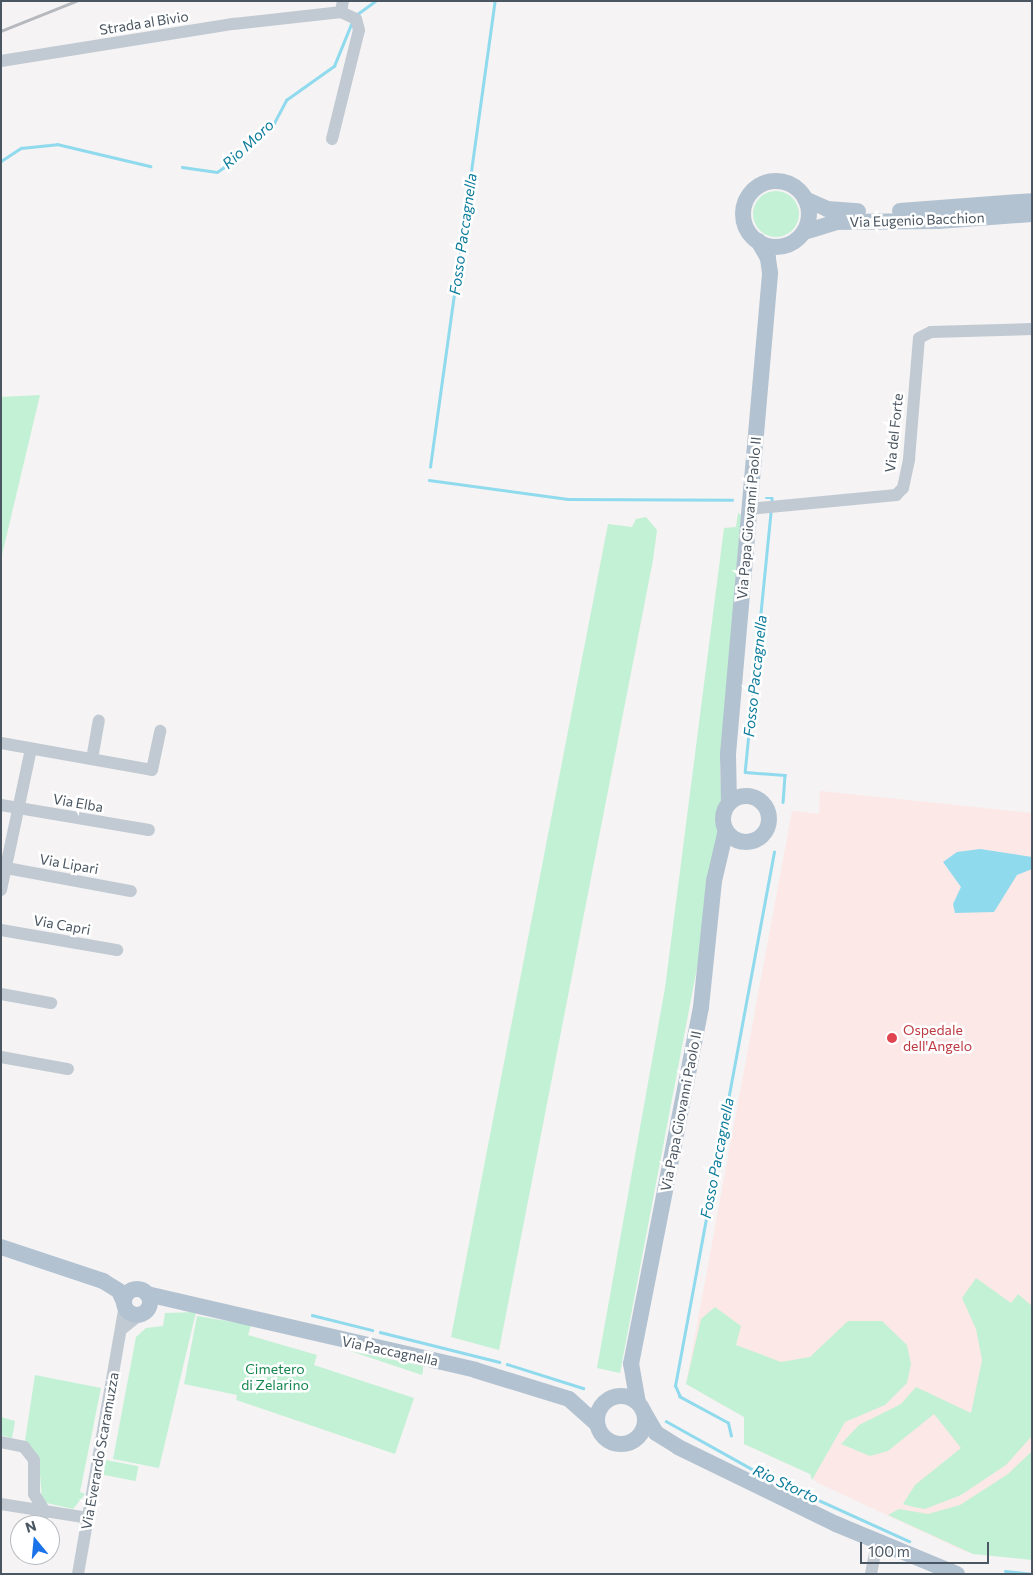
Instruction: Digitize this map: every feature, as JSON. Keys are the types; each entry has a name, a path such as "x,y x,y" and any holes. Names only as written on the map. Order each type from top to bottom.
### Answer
{"main road":[{"path":"780,181 793,186 805,199 809,215 804,232 788,244 773,247 758,241 743,216 752,191 780,181"},
{"name":"Via Eugenio Bacchion","path":"805,199 827,209 853,211 1032,214"},
{"name":"Via Eugenio Bacchion","path":"804,232 836,222 985,212 1032,201"},
{"name":"Via Papa Giovanni Paolo II","path":"729,803 727,763 770,273 768,258 758,241"},
{"name":"Via Papa Giovanni Paolo II","path":"770,273 788,244"},
{"name":"Via Papa Giovanni Paolo II","path":"727,763 737,787 749,796"},
{"path":"722,858 745,842 762,836 770,822 764,804 749,796 729,803 723,815 726,830 745,842"},
{"name":"Via Papa Giovanni Paolo II","path":"609,1399 631,1364 701,1007 714,881 722,858 726,830"},
{"path":"1,1247 142,1292 150,1304 133,1309"},
{"path":"103,1281 119,1292 133,1309"},
{"path":"133,1309 142,1292"},
{"name":"Via Paccagnella","path":"142,1292 475,1370 569,1399 609,1399"},
{"name":"Via Paccagnella","path":"133,1309 209,1308"},
{"name":"Via Papa Giovanni Paolo II","path":"631,1364 642,1408"},
{"path":"678,1447 632,1442 611,1442 597,1424 598,1410 609,1399 626,1396 642,1408 656,1433 678,1447 877,1542 957,1574"},
{"name":"Via Paccagnella","path":"569,1399 597,1424"},
{"path":"632,1442 644,1428 642,1408"}],"street":[{"name":"Strada al Bivio","path":"1,61 233,24 347,12"},
{"path":"332,139 359,30 347,12"},
{"name":"Via del Forte","path":"749,509 896,495 903,488 909,459 919,338 931,332 1032,330"},
{"path":"92,760 99,722"},
{"path":"1,743 152,770 160,731"},
{"path":"1,890 4,868 31,749"},
{"name":"Via Elba","path":"1,804 149,830"},
{"name":"Via Lipari","path":"4,868 131,891"},
{"name":"Via Capri","path":"1,930 117,950"},
{"path":"1,994 51,1003"},
{"path":"1,1057 68,1069"},
{"name":"Via Everardo Scaramuzza","path":"78,1574 123,1328 133,1309"},
{"path":"1,1442 24,1447 34,1460 34,1494 46,1513"},
{"path":"2,1504 25,1505 34,1494"},
{"path":"2,1504 46,1513 88,1518"},
{"path":"872,1574 877,1542"}],"shaded area":[{"name":"Ospedale dell'Angelo","path":"820,791 1032,813 1032,1559 964,1551 816,1482 810,1474 744,1444 744,1417 686,1384 792,811 819,814"}],"green space":[{"path":"781,191 793,197 798,205 798,223 793,231 785,236 771,237 759,231 754,223 753,209 759,197 767,192"},
{"path":"40,395 1,559 1,397"},
{"path":"738,513 741,515 720,768 723,831 620,1373 597,1368 665,988 724,528 736,527"},
{"path":"646,517 657,530 653,560 499,1350 451,1337 608,524 632,527 636,519"},
{"path":"976,1278 1011,1303 1018,1294 1032,1306 1032,1436 1006,1465 961,1495 925,1509 913,1507 903,1504 915,1485 961,1448 934,1414 888,1451 870,1456 841,1444 859,1425 901,1404 916,1387 971,1413 982,1360 976,1329 962,1298"},
{"path":"715,1307 741,1326 736,1345 781,1362 810,1357 848,1321 882,1321 907,1345 911,1364 907,1383 885,1405 845,1422 812,1480 810,1474 744,1444 744,1417 686,1384 701,1319"},
{"path":"196,1312 159,1468 113,1459 136,1337 146,1328 163,1326 165,1313"},
{"name":"Cimetero di Zelarino","path":"197,1316 251,1325 248,1335 317,1355 314,1365 414,1398 395,1454 236,1400 237,1395 184,1384"},
{"path":"350,1351 423,1366 422,1375"},
{"path":"35,1375 101,1388 80,1492 85,1494 73,1509 42,1502 39,1459 25,1441"},
{"path":"1,1417 15,1421 12,1438 1,1435"},
{"path":"1032,1451 1032,1560 973,1554 888,1515 899,1509 928,1514 960,1505 1008,1474"},
{"path":"106,1460 138,1466 136,1481 103,1475"}],"water":[{"path":"980,849 1032,857 1032,869 1017,875 994,912 955,913 953,904 961,887 943,862 957,852"}],"waterway":[{"name":"Rio Moro","path":"356,15 375,1"},
{"name":"Fosso Paccagnella","path":"430,467 495,1"},
{"name":"Rio Moro","path":"182,167 217,172 237,158 274,123 286,100 334,66 352,22"},
{"name":"Rio Moro","path":"1,161 21,148 57,144 150,166"},
{"name":"Fosso Paccagnella","path":"429,480 568,499 732,500"},
{"name":"Fosso Paccagnella","path":"766,498 772,498 772,503"},
{"name":"Fosso Paccagnella","path":"771,513 745,772 785,775 783,802"},
{"name":"Fosso Paccagnella","path":"731,1436 728,1423 680,1397 675,1386 774,852"},
{"name":"Rio Storto","path":"312,1315 372,1330"},
{"name":"Rio Storto","path":"380,1332 499,1362"},
{"name":"Rio Storto","path":"507,1364 583,1388"},
{"name":"Rio Storto","path":"666,1421 759,1473 909,1541"},
{"name":"Rio Storto","path":"1005,1571 1032,1574"}],"railway":[{"path":"1,31 76,1"}],"place":[{"name":"Ospedale dell'Angelo","path":"892,1038"}]}
